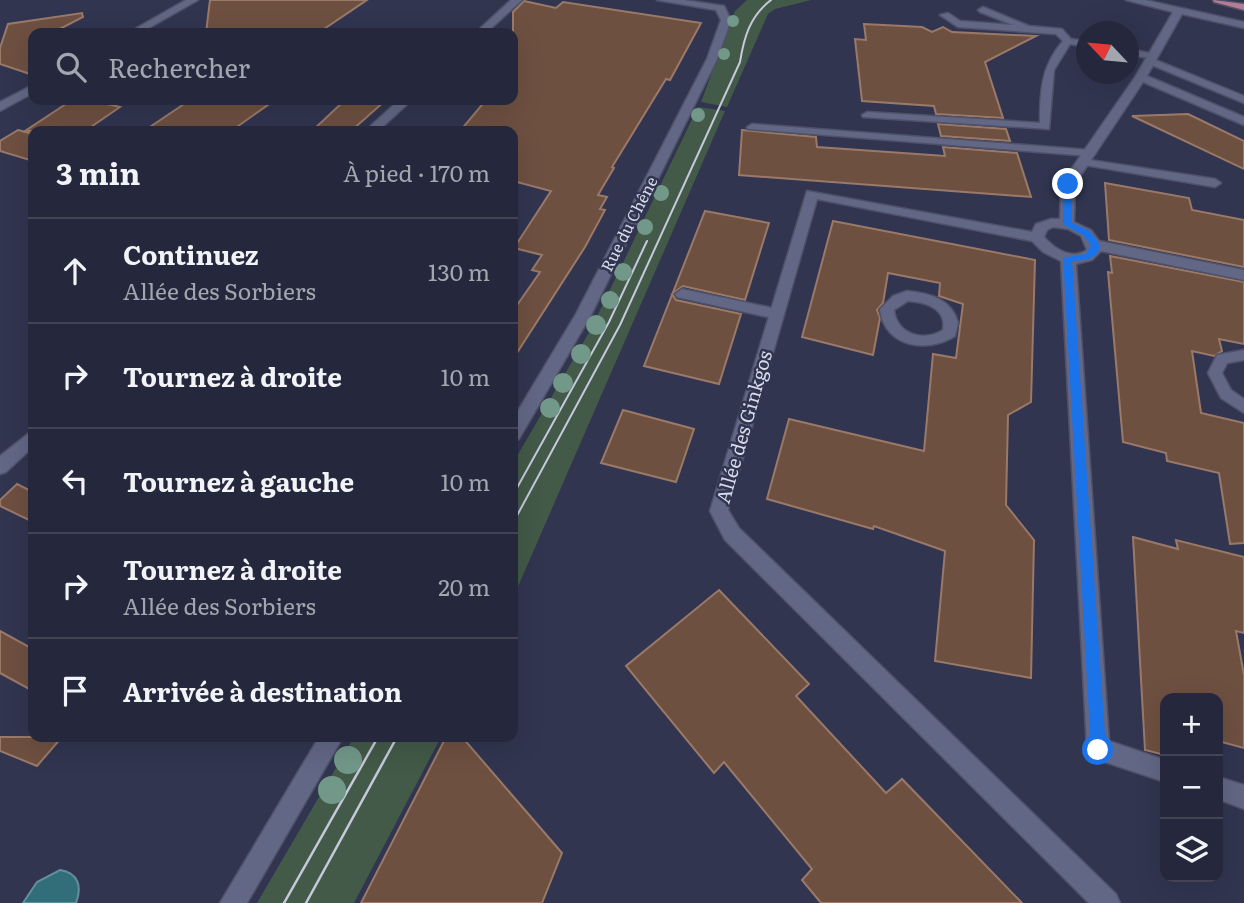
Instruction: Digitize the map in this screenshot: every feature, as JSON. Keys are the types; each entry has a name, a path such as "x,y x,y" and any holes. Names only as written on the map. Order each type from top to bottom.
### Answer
{"main road":[{"path":"1218,0 1244,7"}],"street":[{"path":"142,28 193,0"},
{"path":"486,28 517,0"},
{"name":"Rue du Chêne","path":"518,426 583,315 712,59 726,20 720,8 662,0"},
{"path":"1131,0 1244,25"},
{"path":"1068,224 1068,184 1141,77 1179,10"},
{"path":"1141,77 1244,121"},
{"path":"0,107 28,91"},
{"path":"377,126 400,105"},
{"name":"Allée des Ginkgos","path":"1037,237 812,194 719,511 732,534 1107,903"},
{"path":"1051,223 1068,224 1087,233 1095,245 1094,251 1088,257 1068,258 1044,248 1037,237 1041,227 1051,223"},
{"path":"1095,245 1244,275"},
{"path":"1068,258 1098,750 1160,769"},
{"path":"0,467 28,442"},
{"path":"233,903 329,742"},
{"path":"1223,790 1244,797"}],"lane":[{"path":"983,10 1029,29"},
{"path":"945,15 958,24 1059,32 1068,41 1076,42"},
{"path":"867,116 1045,127 1045,76 1055,54 1068,41"},
{"path":"1139,55 1244,100"},
{"path":"752,127 1087,158 1215,183"},
{"path":"682,294 777,314"},
{"path":"907,296 937,303 951,317 950,332 936,341 925,342 903,336 889,323 887,309 892,303 907,296"},
{"path":"1244,355 1222,359 1215,373 1226,394 1244,407"}],"shaded area":[{"path":"747,0 811,0 775,9 768,14 727,107 701,102 735,11"},
{"path":"698,107 725,111 518,587 518,454 591,329"},
{"path":"351,742 438,742 354,903 257,903"},
{"path":"60,870 71,874 79,886 76,903 23,903 37,882"}],"building":[{"path":"210,0 367,0 325,28 207,28"},
{"path":"524,1 556,8 563,2 701,23 670,80 666,79 612,167 614,168 598,195 607,197 600,209 605,210 585,247 518,351 518,304 540,272 532,270 542,255 518,249 518,242 551,191 518,182 518,126 464,126 482,105 518,105 518,28 513,28 513,12"},
{"path":"82,13 83,17 62,28 28,28 28,73 0,64 0,48 8,24"},
{"path":"864,24 922,27 932,32 943,27 952,32 1036,36 985,62 1003,118 936,114 934,106 862,101 855,39 866,40"},
{"path":"64,105 120,107 92,126 33,126"},
{"path":"183,105 268,105 238,126 151,126"},
{"path":"340,105 380,105 357,126 317,126"},
{"path":"1188,114 1244,141 1244,169 1132,116"},
{"path":"938,124 1006,129 1010,141 941,136"},
{"path":"18,130 28,133 28,159 0,151 0,141"},
{"path":"742,130 816,137 817,147 945,156 943,147 1017,153 1031,197 739,175"},
{"path":"1105,183 1189,198 1192,210 1244,220 1244,267 1109,240"},
{"path":"705,211 769,223 745,300 683,286 672,294"},
{"path":"833,221 1035,260 1031,402 1008,415 1006,505 1034,540 1031,678 935,661 945,551 874,526 873,529 767,499 789,419 924,451 933,354 956,358 963,304 939,296 940,283 888,273 883,303 877,310 880,318 873,355 802,337"},
{"path":"1110,256 1244,282 1244,344 1219,339 1222,351 1214,356 1192,351 1201,413 1244,423 1244,543 1230,544 1219,473 1167,461 1166,453 1123,442 1108,272 1112,273"},
{"path":"672,294 676,300 741,314 719,384 644,366"},
{"path":"623,410 694,429 676,482 601,463"},
{"path":"17,484 28,490 28,520 0,506 0,500"},
{"path":"1133,537 1178,549 1176,540 1244,557 1244,633 1236,631 1244,675 1244,748 1223,742 1223,693 1160,693 1160,754 1145,750"},
{"path":"719,590 809,684 796,696 886,793 902,779 1022,903 821,903 802,880 812,869 724,762 714,773 626,666"},
{"path":"0,631 28,646 28,688 0,673"},
{"path":"0,737 28,737 28,742 58,742 37,766 0,751"},
{"path":"443,742 466,742 562,853 542,903 361,903"}],"tram line":[{"path":"518,514 620,325 740,62 749,28 758,13 771,0"},
{"path":"518,486 609,322 647,241"},
{"path":"284,903 375,742"},
{"path":"306,903 394,742"}],"route":[{"path":"1068,184 1068,224 1087,233 1095,245 1094,251 1088,257 1068,258 1098,750"}]}
